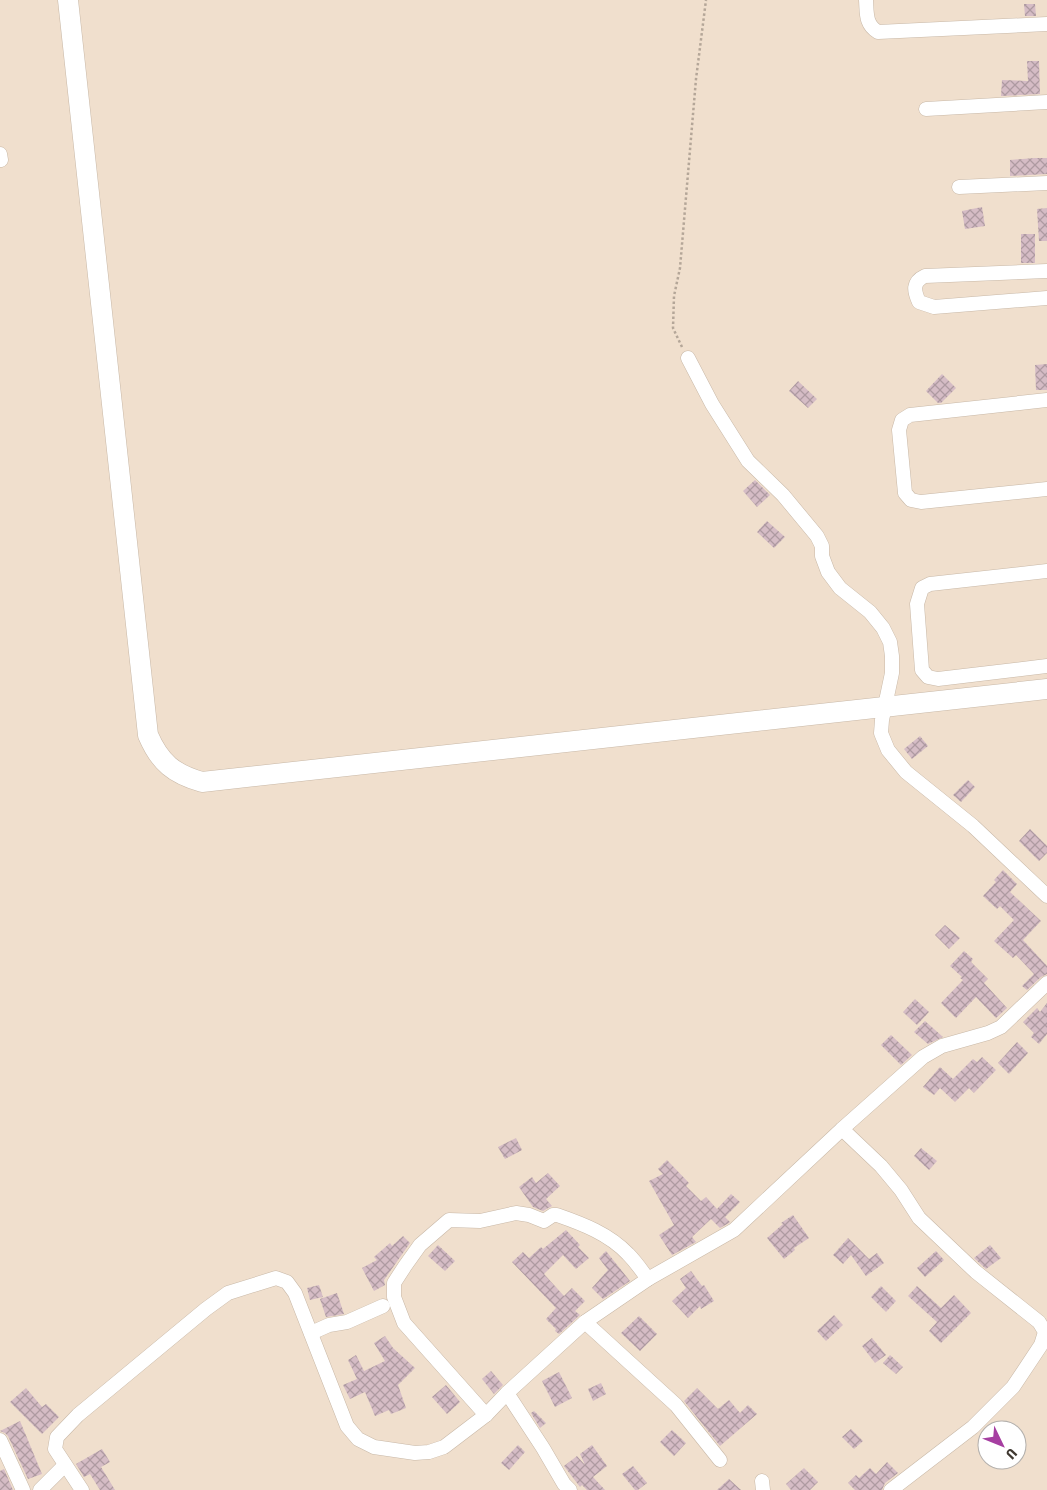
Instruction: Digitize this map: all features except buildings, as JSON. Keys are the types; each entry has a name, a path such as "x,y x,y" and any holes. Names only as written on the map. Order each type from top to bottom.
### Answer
{"street":[{"path":"68,0 148,735 162,760 174,771 186,778 202,782 885,708 1047,688"},
{"path":"866,0 868,23 871,28 878,32 1047,24"},
{"path":"926,109 1047,102"},
{"path":"959,186 1047,184"},
{"path":"1047,270 925,276 915,285 915,293 919,302 934,307 1047,298"},
{"path":"688,358 712,404 748,461 784,495 818,536 828,572 840,588 870,612 883,628 890,642 892,664 881,733 888,750 906,772 972,826 1047,896"},
{"path":"1047,400 910,415 902,420 899,430 905,493 911,500 921,502 1047,489"},
{"path":"1047,571 930,584 922,588 917,604 922,670 928,677 938,679 1047,666"},
{"path":"82,1490 54,1449 57,1437 73,1420 206,1309 228,1293 276,1278 287,1282 294,1293 346,1426 358,1439 374,1447 415,1453 429,1452 444,1447 486,1415 585,1322 648,1279 734,1230 842,1129 923,1057 942,1046 1001,1027 1047,983"},
{"path":"842,1129 881,1166 901,1190 919,1218 976,1272 1039,1322 1046,1333 1041,1345 1013,1387 980,1421 891,1490"},
{"path":"486,1415 404,1323 394,1297 394,1283 420,1245 449,1220 480,1221 516,1213 529,1215 544,1221 553,1215 557,1215 593,1228 628,1254 648,1279"},
{"path":"311,1333 329,1325 347,1322 383,1306"},
{"path":"585,1322 676,1405 720,1460"},
{"path":"507,1394 543,1448 564,1484 570,1490"},
{"path":"0,1440 23,1490"},
{"path":"40,1490 65,1465"}],"path":[{"path":"688,358 673,328 674,296 680,268 697,70 706,0"}]}
